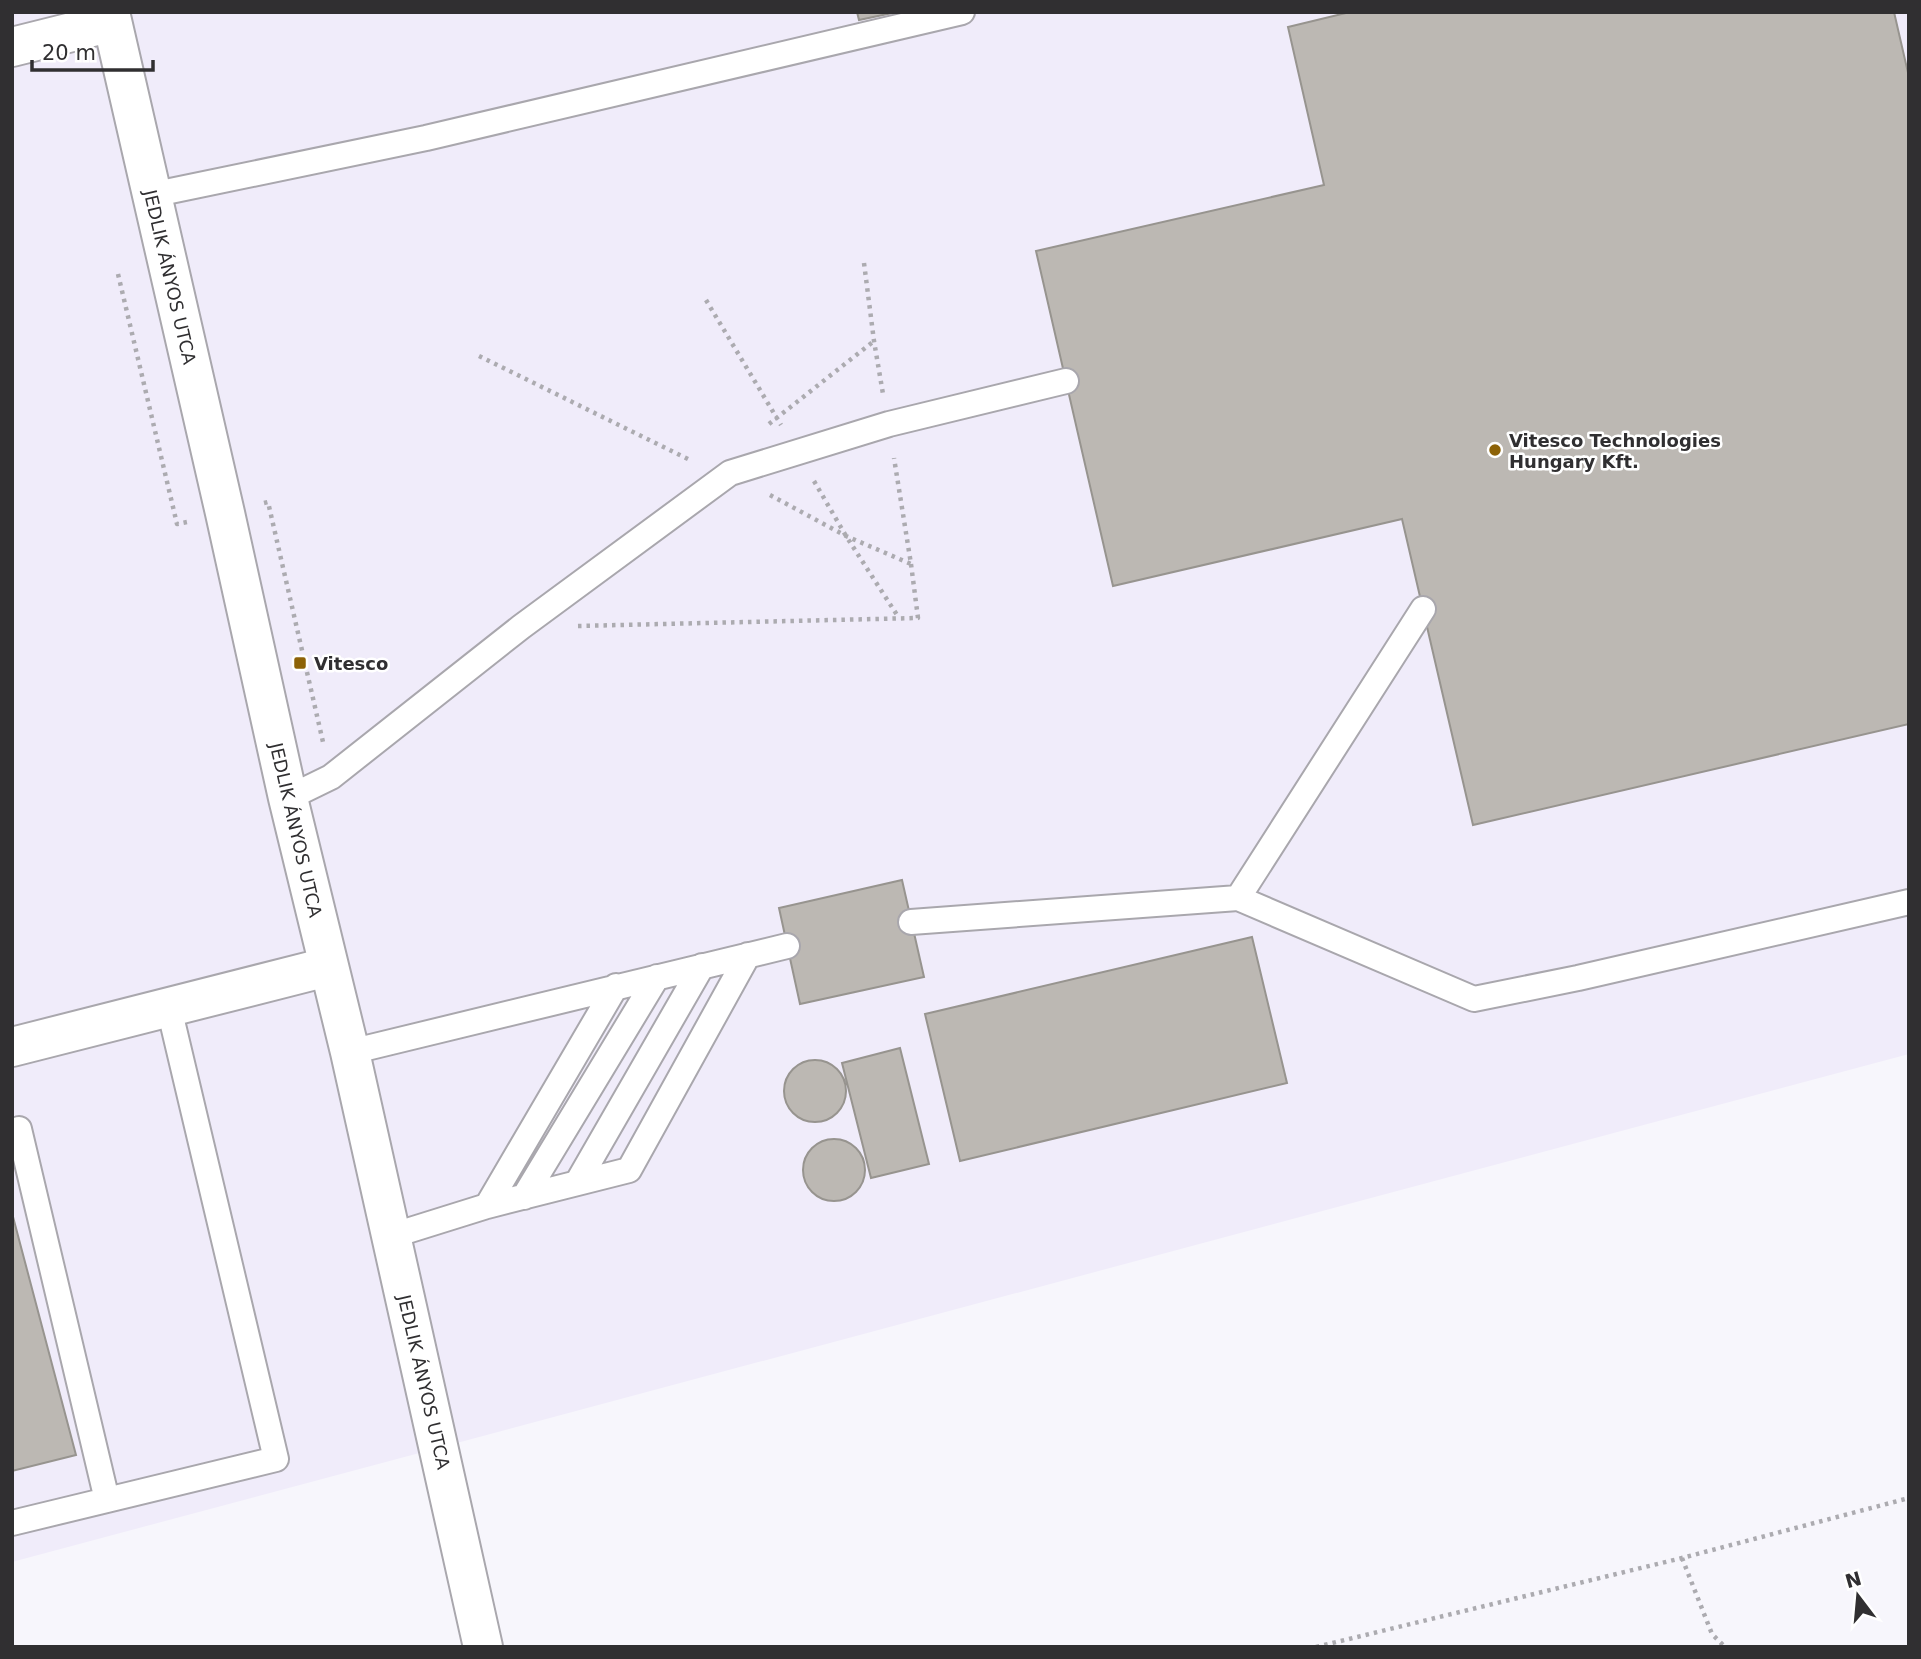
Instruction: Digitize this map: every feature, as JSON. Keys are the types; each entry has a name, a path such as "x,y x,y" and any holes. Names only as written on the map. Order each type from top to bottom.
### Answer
{"street":[{"name":"JEDLIK ÁNYOS UTCA","path":"111,17 327,967 350,1052 483,1647"},
{"path":"12,47 111,17"},
{"path":"12,1048 327,967"}],"lane":[{"path":"152,195 426,138 962,12"},
{"path":"288,798 331,777 521,628 730,473 889,424 1066,382"},
{"path":"1238,898 1423,609"},
{"path":"911,922 1238,898 1474,999 1578,978 1909,902"},
{"path":"350,1052 787,946"},
{"path":"391,1236 487,1206 629,1170 748,955"},
{"path":"577,1183 702,966"},
{"path":"524,1197 657,977"},
{"path":"487,1206 616,986"},
{"path":"12,1523 276,1459 169,1008"},
{"path":"19,1129 107,1500"}],"path":[{"path":"766,425 778,419 874,341"},
{"path":"521,628 918,618 911,564"},
{"path":"1316,1647 1682,1558 1909,1498"},
{"path":"1682,1558 1712,1634 1725,1647"}],"shaded area":[{"path":"12,12 1909,12 1909,1054 12,1562"}],"building":[{"path":"857,12 897,12 859,20"},
{"name":"Vitesco Technologies Hungary Kft.","path":"1350,12 1894,12 1909,77 1909,724 1473,825 1402,519 1113,586 1036,251 1324,185 1288,27"},
{"path":"902,880 924,977 800,1004 779,908"},
{"path":"1252,937 1287,1083 960,1161 925,1014"},
{"path":"900,1048 929,1164 871,1178 842,1063"},
{"path":"815,1060 837,1069 846,1091 837,1113 815,1122 793,1113 784,1091 793,1069"},
{"path":"834,1139 856,1148 865,1170 856,1192 834,1201 812,1192 803,1170 812,1148"},
{"path":"12,1213 76,1455 12,1471"}],"place":[{"name":"Vitesco Technologies Hungary Kft.","path":"1495,450"},
{"name":"Vitesco","path":"300,663"}]}
